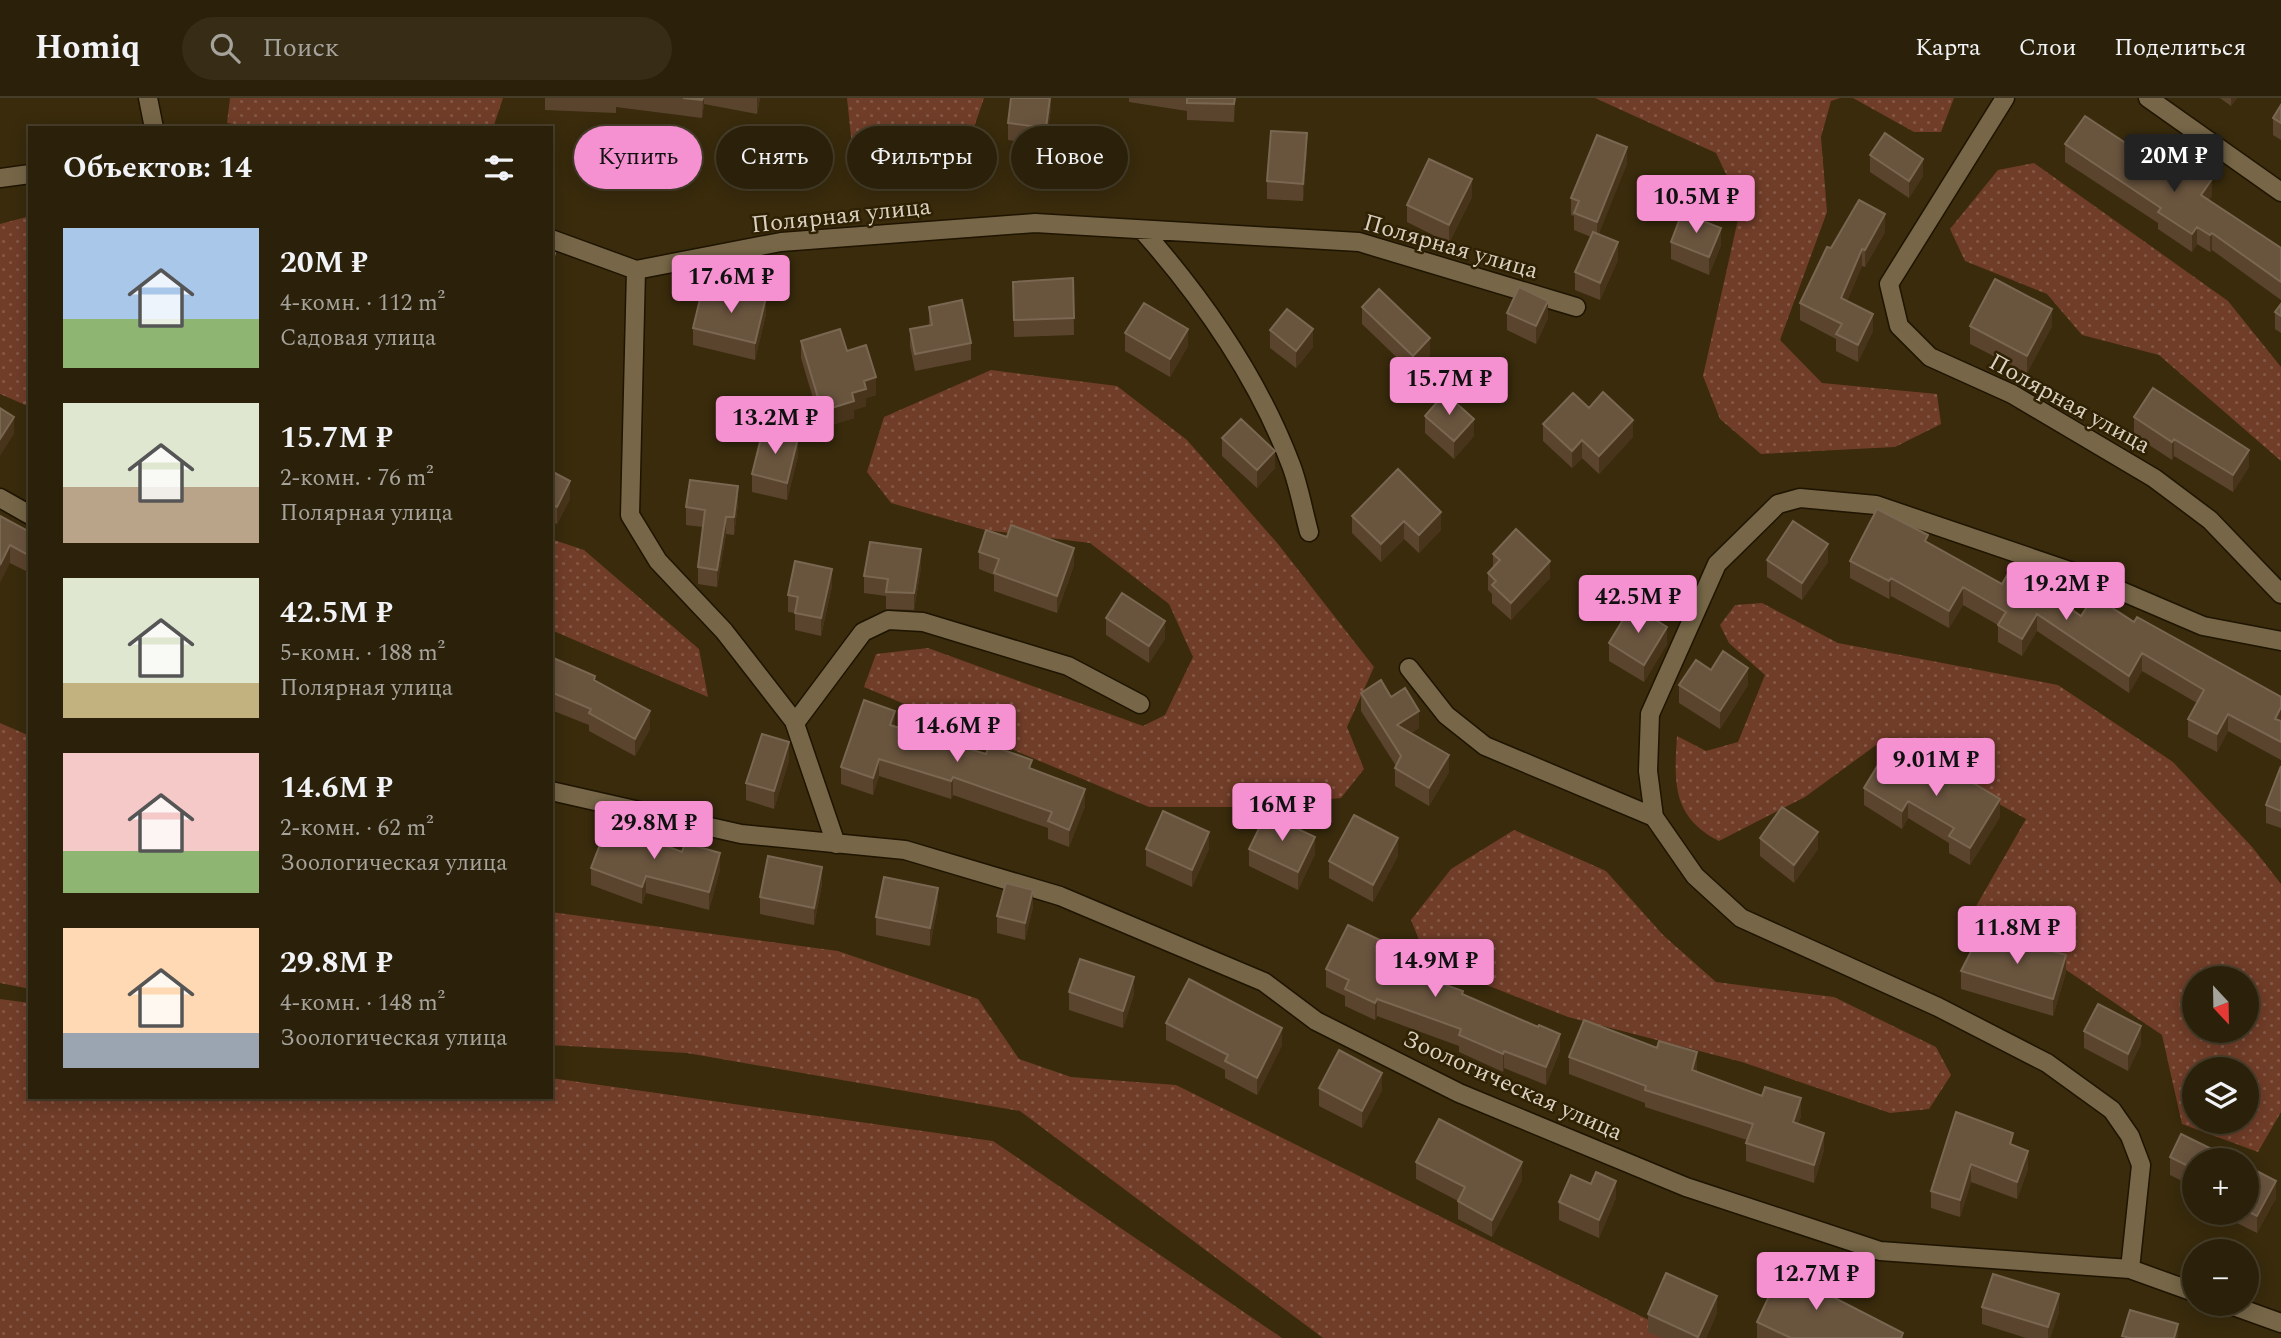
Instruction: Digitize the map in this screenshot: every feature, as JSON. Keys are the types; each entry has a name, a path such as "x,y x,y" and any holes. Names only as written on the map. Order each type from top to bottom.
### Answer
{"street":[{"path":"148,98 154,126"},
{"name":"Полярная улица","path":"2005,98 1889,284 1899,326 1930,357 2012,394 2154,478 2210,520 2281,594"},
{"path":"2148,98 2281,192"},
{"path":"0,178 28,174"},
{"name":"Полярная улица","path":"636,270 794,241 1035,223 1359,242 1576,307"},
{"path":"1143,231 1185,279 1249,376 1291,466 1309,532"},
{"path":"553,240 636,270 630,515 658,561 724,631 795,723 836,844"},
{"path":"0,498 28,514"},
{"path":"2130,1269 2141,1165 2130,1136 2112,1110 2047,1063 1938,1007 1741,918 1695,876 1654,817 1648,771 1650,714 1717,564 1777,504 1800,498 1876,505 2093,579 2203,626 2281,641"},
{"path":"795,723 863,632 888,620 923,622 1068,666 1140,704"},
{"path":"1409,668 1446,715 1485,746 1654,817"},
{"name":"Зоологическая улица","path":"553,791 741,834 905,850 1060,896 1264,982 1316,1021 1459,1093 1686,1187 1880,1251 2130,1269 2182,1288"},
{"path":"2259,1315 2281,1323"}],"shaded area":[{"path":"230,98 503,98 494,126 246,126 227,123"},
{"path":"847,98 984,98 974,126 850,126"},
{"path":"1595,98 1840,98 1831,101 1821,137 1827,212 1780,340 1822,383 1937,394 1941,424 1895,447 1761,454 1720,419 1703,376 1741,206 1716,153"},
{"path":"1853,98 1954,98 1941,132 1914,132"},
{"path":"2034,163 2228,301 2281,367 2281,461 2159,355 2082,335 2047,294 1965,261 1950,229 1998,170"},
{"path":"28,217 28,406 0,394 0,224"},
{"path":"991,370 1117,386 1187,440 1278,544 1374,667 1347,727 1364,769 1341,798 1253,807 1149,807 864,687 876,654 928,648 1143,726 1165,715 1193,657 1169,604 1090,543 985,530 891,503 867,472 884,417"},
{"path":"553,540 584,550 699,649 708,697 553,631"},
{"path":"1762,603 1838,643 2058,685 2173,762 2253,848 2281,884 2281,1112 2259,1150 2259,1148 2247,1148 2209,1134 2259,1134 2259,1057 2182,1057 2182,1124 2162,1035 1975,908 2026,819 1883,740 1805,797 1719,841 1692,821 1679,797 1677,736 1706,751 1738,742 1765,675 1729,643 1720,625 1735,605"},
{"path":"0,723 28,735 28,989 0,983"},
{"path":"1514,830 1606,871 1663,935 1716,982 1834,997 1936,1047 1951,1075 1929,1109 1890,1113 1742,1062 1568,1017 1428,962 1411,920 1451,869"},
{"path":"553,912 838,951 978,999 1019,1059 1071,1077 1176,1085 1685,1338 1323,1338 1020,1111 687,1053 553,1045"},
{"path":"0,999 28,1003 28,1099 553,1099 553,1078 993,1141 1282,1338 0,1338"}],"building":[{"path":"1011,98 1050,98 1046,126 1008,123"},
{"path":"1187,98 1235,98 1234,104 1187,103"},
{"path":"2281,105 2281,123 2273,118"},
{"path":"2085,116 2180,179 2190,164 2212,179 2201,195 2281,248 2281,282 2212,233 2210,235 2197,227 2192,234 2158,212 2161,208 2065,144"},
{"path":"1271,131 1307,133 1303,184 1267,181"},
{"path":"1885,133 1923,159 1909,181 1870,155"},
{"path":"1597,135 1627,147 1597,222 1574,213 1579,201 1571,198"},
{"path":"1429,159 1472,179 1449,225 1407,205"},
{"path":"1859,200 1885,214 1865,250 1862,249 1841,298 1873,314 1858,345 1836,334 1842,324 1800,303 1827,247 1831,248"},
{"path":"1682,213 1721,228 1709,257 1671,242"},
{"path":"1593,232 1618,242 1600,283 1575,272"},
{"path":"1073,278 1074,318 1014,320 1013,282"},
{"path":"1995,279 2052,309 2027,356 1970,326"},
{"path":"1519,287 1548,301 1536,326 1507,313"},
{"path":"1379,289 1430,338 1413,356 1362,307"},
{"path":"702,291 738,300 741,291 766,297 755,343 693,328"},
{"path":"962,300 971,343 915,354 910,329 932,325 929,307"},
{"path":"1144,303 1188,329 1170,359 1125,333"},
{"path":"2281,304 2281,316 2275,312"},
{"path":"1287,309 1313,329 1296,351 1270,330"},
{"path":"840,329 847,351 866,345 876,377 864,381 866,389 852,393 854,401 822,411 801,341"},
{"path":"2153,388 2249,450 2233,475 2174,439 2172,442 2134,417"},
{"path":"1603,392 1633,420 1599,456 1582,440 1572,451 1543,424 1573,393 1589,408"},
{"path":"1445,393 1474,419 1454,441 1425,416"},
{"path":"0,408 14,417 0,439"},
{"path":"1241,419 1275,451 1257,470 1222,438"},
{"path":"763,430 798,438 787,483 752,474"},
{"path":"1398,469 1441,512 1419,535 1404,521 1381,544 1352,516"},
{"path":"553,472 570,481 557,507 553,505"},
{"path":"690,480 738,486 734,517 726,517 717,570 698,567 705,510 686,507"},
{"path":"1877,509 1928,535 1925,541 2002,584 2012,567 2081,616 2094,596 2134,622 2137,617 2281,697 2281,707 2275,719 2281,721 2281,742 2228,714 2217,734 2188,719 2204,690 2142,653 2129,676 2037,614 2022,639 1998,625 2006,612 1963,587 1949,611 1891,578 1889,581 1850,561"},
{"path":"0,516 28,531 28,555 10,545 0,565"},
{"path":"1793,521 1828,544 1802,583 1767,560"},
{"path":"1011,525 1074,548 1057,596 994,573 999,559 979,552 986,530 1007,537"},
{"path":"1516,529 1550,561 1511,603 1492,585 1496,581 1488,573 1500,560 1493,554"},
{"path":"870,542 921,549 914,593 886,592 888,579 864,576"},
{"path":"795,561 832,569 821,618 795,613 798,597 788,595"},
{"path":"1122,593 1165,621 1149,646 1106,618"},
{"path":"1632,605 1667,627 1644,665 1609,643"},
{"path":"1723,651 1748,668 1720,711 1679,685 1696,660 1711,670"},
{"path":"553,658 595,676 594,680 650,711 635,739 589,713 591,709 553,693"},
{"path":"1381,680 1391,697 1405,688 1419,711 1397,725 1449,755 1429,788 1395,768 1401,756 1361,693"},
{"path":"864,700 895,711 890,725 986,754 989,745 1032,760 1029,768 1085,789 1069,830 1048,821 1052,812 953,777 951,781 879,759 873,778 841,767"},
{"path":"762,734 789,742 774,791 746,783"},
{"path":"1884,755 1931,785 1943,765 2000,799 1970,848 1949,836 1954,828 1908,801 1902,811 1864,788"},
{"path":"2281,766 2281,811 2266,805"},
{"path":"1782,807 1818,832 1794,865 1760,838"},
{"path":"1163,811 1209,832 1192,870 1146,849"},
{"path":"1266,814 1315,837 1298,872 1249,849"},
{"path":"1354,815 1398,838 1373,885 1329,861"},
{"path":"608,824 682,852 685,843 720,853 709,892 646,876 642,887 591,868"},
{"path":"768,856 822,867 814,908 760,897"},
{"path":"884,877 938,888 930,928 876,917"},
{"path":"1006,883 1033,890 1025,923 997,916"},
{"path":"1348,925 1401,950 1393,966 1463,991 1462,994 1560,1034 1546,1067 1504,1051 1503,1054 1459,1035 1461,1029 1377,999 1375,1003 1345,989 1349,980 1326,969"},
{"path":"1980,934 2017,954 2021,942 2066,955 2053,999 1961,971"},
{"path":"1080,959 1134,977 1123,1011 1069,992"},
{"path":"1189,979 1282,1028 1257,1078 1225,1061 1228,1055 1166,1023"},
{"path":"2098,1004 2141,1026 2128,1054 2084,1031"},
{"path":"1584,1020 1657,1048 1659,1041 1697,1052 1692,1070 1762,1096 1765,1087 1801,1098 1793,1122 1824,1133 1814,1165 1746,1143 1753,1124 1645,1090 1646,1086 1569,1057"},
{"path":"1339,1050 1382,1073 1362,1111 1319,1088"},
{"path":"1956,1112 2013,1133 2010,1144 2028,1151 2017,1182 1971,1164 1960,1200 1931,1191"},
{"path":"1439,1119 1522,1162 1492,1220 1458,1201 1465,1187 1416,1162"},
{"path":"2181,1134 2210,1148 2182,1148 2182,1163 2170,1157"},
{"path":"1596,1172 1616,1181 1599,1220 1559,1202 1571,1175 1591,1184"},
{"path":"2259,1172 2276,1181 2259,1212"},
{"path":"1783,1266 1826,1286 1823,1292 1903,1333 1901,1338 1791,1338 1757,1322"},
{"path":"1666,1273 1717,1296 1698,1337 1648,1314"},
{"path":"1993,1274 2059,1294 2048,1327 1982,1307"},
{"path":"2130,1310 2178,1324 2174,1338 2122,1336"}]}
